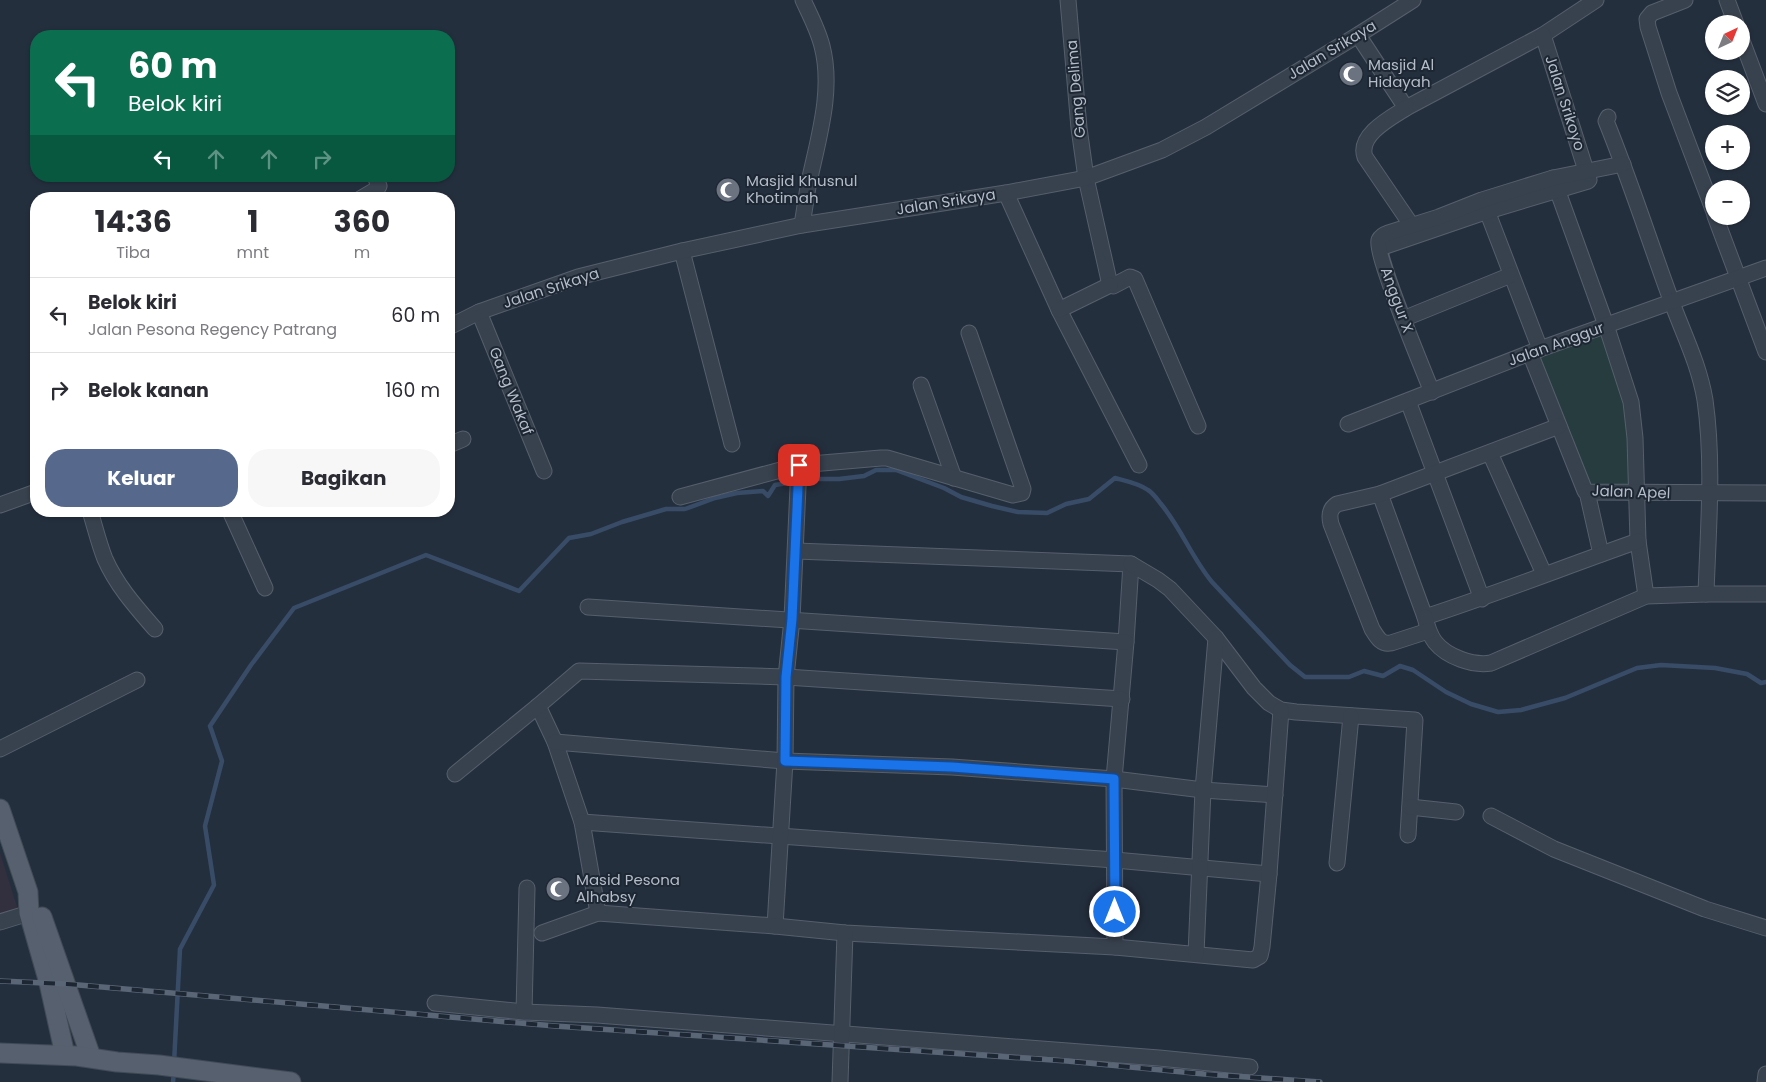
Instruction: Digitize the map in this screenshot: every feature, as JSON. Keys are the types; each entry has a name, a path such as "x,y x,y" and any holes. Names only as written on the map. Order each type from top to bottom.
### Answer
{"main road":[{"path":"0,809 28,892 39,910 78,1056"},
{"path":"28,892 29,913 49,983 78,1056"},
{"path":"0,1053 78,1056 117,1062 196,1069 286,1082"}],"street":[{"path":"802,224 808,187 819,143 824,110 826,75 817,30 803,0"},
{"name":"Gang Delima","path":"1068,0 1079,128 1086,178 1110,285"},
{"path":"1596,0 1543,35 1406,108 1389,119 1370,135 1365,143 1364,153 1412,226 1555,184 1586,171 1624,164"},
{"path":"1685,0 1652,13 1647,19 1668,93 1705,189"},
{"path":"1727,0 1733,15"},
{"name":"Jalan Srikaya","path":"455,324 479,312 578,277 682,251 802,224 1086,178 1171,145 1206,126 1358,35 1407,2"},
{"path":"1358,35 1406,108"},
{"name":"Jalan Srikoyo","path":"1543,35 1586,171"},
{"path":"1749,60 1766,104"},
{"path":"1608,116 1606,121 1624,164 1672,302 1697,363 1705,399 1709,434 1706,594"},
{"path":"372,192 379,186 377,182"},
{"path":"1555,184 1606,325 1631,402 1636,438 1638,541 1646,596"},
{"path":"1006,192 1059,310 1139,466"},
{"path":"1380,248 1485,205"},
{"name":"Jalan Apel","path":"1485,205 1511,275 1559,426 1585,491 1637,494 1766,493"},
{"path":"1719,225 1766,352"},
{"name":"Anggur X","path":"1412,226 1384,235 1379,240 1403,319 1432,392"},
{"path":"682,251 732,444"},
{"name":"Jalan Anggur","path":"1348,424 1535,351 1766,268"},
{"path":"1403,319 1511,275"},
{"path":"1059,310 1110,285 1113,286 1130,277 1135,279 1198,426"},
{"name":"Gang Wakaf","path":"479,312 544,471"},
{"path":"680,497 799,468 887,458 1013,495 1022,493 1023,488 968,333"},
{"path":"921,385 954,478"},
{"path":"1408,401 1482,599"},
{"path":"1559,426 1380,494 1337,504 1330,512 1331,524 1372,629 1379,639 1385,643 1391,643 1482,599 1544,574 1638,541"},
{"path":"1490,452 1544,574"},
{"path":"775,926 785,761 786,677 792,619 799,468"},
{"path":"1587,492 1601,554"},
{"path":"0,505 30,494"},
{"path":"1380,494 1435,642 1463,661 1482,665 1491,663 1646,596 1766,594"},
{"path":"92,517 105,558 113,575 124,592 154,629"},
{"path":"233,517 265,588"},
{"path":"796,551 1131,564 1170,589 1216,638 1254,688 1269,703 1281,710 1415,720 1408,835"},
{"path":"1115,947 1114,779 1122,699 1131,564"},
{"path":"588,607 1126,642"},
{"path":"1196,954 1203,790 1216,638"},
{"path":"455,774 579,670 786,677 1122,699"},
{"path":"0,749 137,680"},
{"path":"538,706 555,742 582,822 598,913"},
{"path":"542,933 598,913 845,933 1115,947 1251,961 1260,956 1269,874 1281,710"},
{"path":"1337,863 1351,716"},
{"path":"555,742 785,761 952,767 1114,779 1203,790 1275,795"},
{"path":"1410,807 1456,812"},
{"path":"1491,816 1554,849 1705,909 1766,928"},
{"path":"582,822 1115,860 1269,874"},
{"path":"524,1012 527,888"},
{"path":"0,922 29,913"},
{"path":"840,1082 845,933"},
{"path":"435,1003 524,1012 597,1014 1159,1058 1250,1067"},
{"path":"1765,1082 1766,1074"}],"shaded area":[{"path":"0,853 18,910 0,916"}],"green space":[{"path":"1606,326 1630,404 1636,493 1586,491 1531,354"}],"waterway":[{"path":"174,1063 180,949 214,885 205,826 222,761 210,726 251,665 294,608 426,555 519,591 569,538 591,534 622,522 666,509 685,509 715,498 737,493 763,491 768,496 775,485 813,479 839,479 864,476 876,470 896,470 944,488 961,497 992,506 1018,512 1047,513 1066,504 1089,499 1115,478 1132,482 1153,494 1175,523 1198,563 1212,582 1290,665 1305,677 1349,677 1364,671 1383,676 1400,666 1413,670 1446,692 1471,704 1498,712 1521,710 1565,698 1637,668 1661,665 1715,668 1747,674 1761,683 1766,682"},
{"path":"173,1082 174,1071"}],"railway":[{"path":"0,981 67,984 555,1026 1067,1061 1204,1074 1320,1082"}],"place":[{"name":"Masjid Al Hidayah","path":"1351,74"},
{"name":"Masjid Khusnul Khotimah","path":"728,190"},
{"name":"Masid Pesona Alhabsy","path":"558,889"}],"route":[{"path":"799,465 792,619 786,677 785,761 952,767 1114,779 1115,912"}]}
